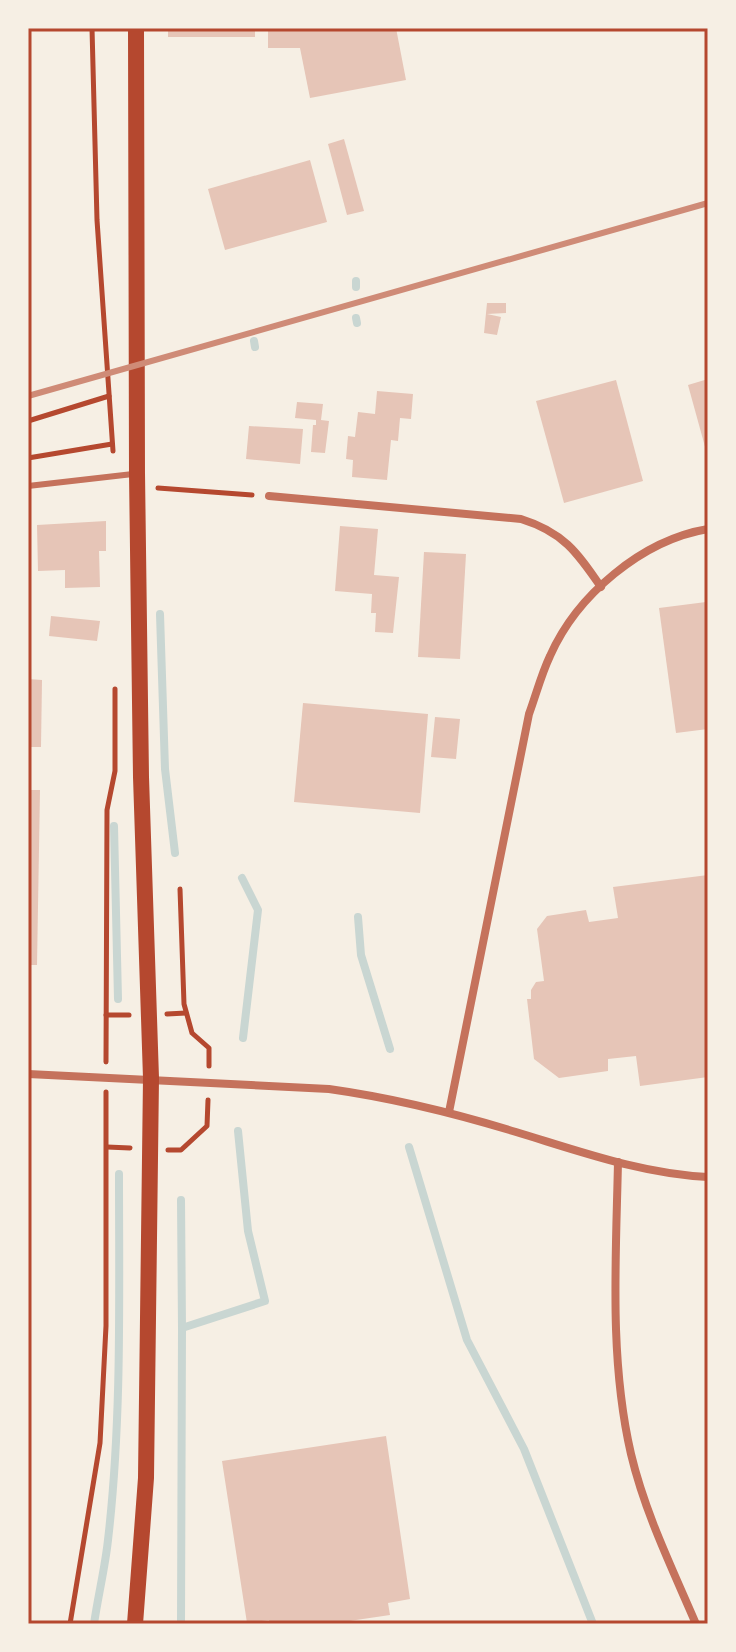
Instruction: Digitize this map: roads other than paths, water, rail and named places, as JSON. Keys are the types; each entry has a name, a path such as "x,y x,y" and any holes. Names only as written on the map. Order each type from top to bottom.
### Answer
{"main road":[{"path":"135,1624 146,1478 151,1078 141,777 136,28"}],"street":[{"path":"269,496 521,519 543,526 563,538 601,587"},
{"path":"449,1112 529,714 550,656 567,626 601,587 648,549 685,532 708,529"},
{"path":"28,1074 151,1078 329,1089 371,1095 449,1112 618,1162 680,1176 708,1177"},
{"path":"618,1162 616,1286 620,1383 631,1453 652,1523 696,1624"}],"lane":[{"path":"28,486 137,473"}],"waterway":[{"path":"356,281 356,287"},
{"path":"356,318 357,323"},
{"path":"254,341 255,347"},
{"path":"160,614 165,769 175,853"},
{"path":"114,826 118,999"},
{"path":"242,878 258,910 243,1038"},
{"path":"358,917 361,955 390,1049"},
{"path":"181,1624 182,1328 265,1301 248,1231 238,1131"},
{"path":"409,1147 467,1340 524,1449 593,1624"},
{"path":"94,1624 108,1540 116,1449 119,1174"},
{"path":"181,1200 182,1328"}],"railway":[{"path":"28,396 708,203"}]}
